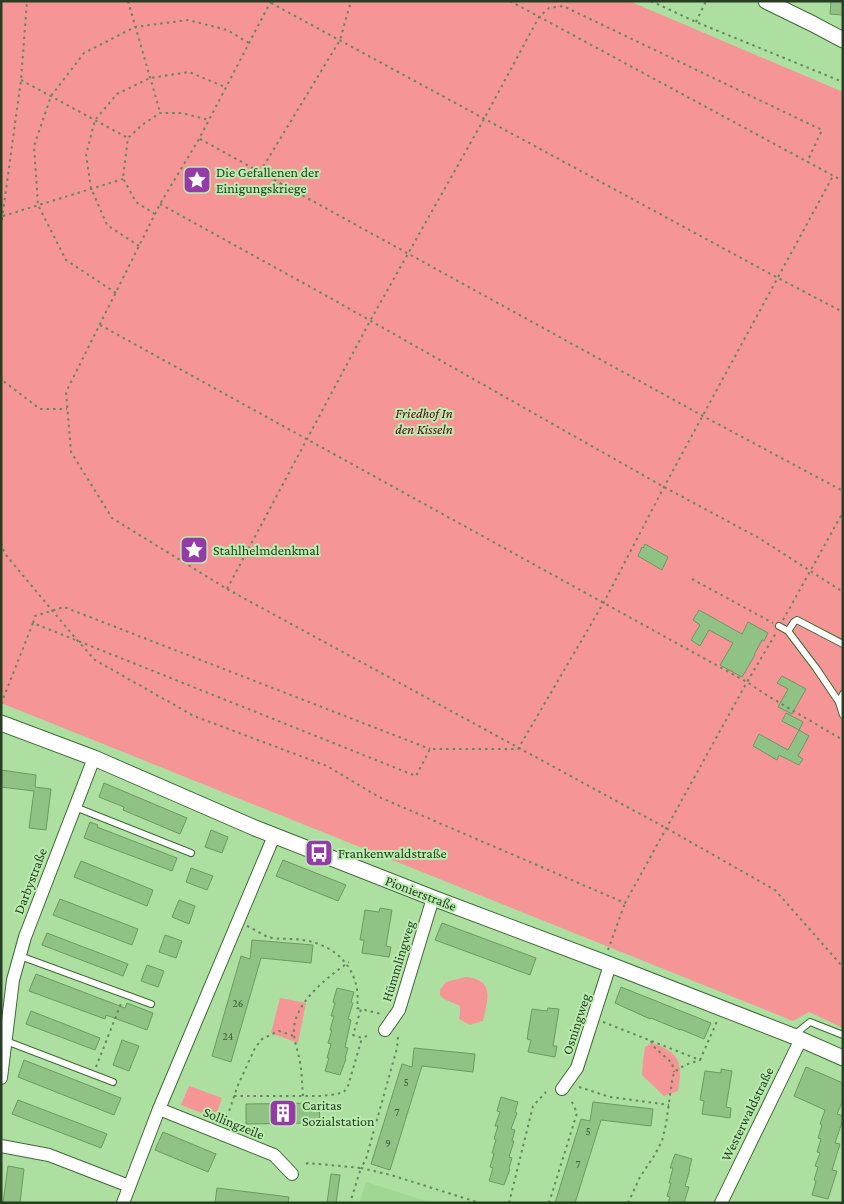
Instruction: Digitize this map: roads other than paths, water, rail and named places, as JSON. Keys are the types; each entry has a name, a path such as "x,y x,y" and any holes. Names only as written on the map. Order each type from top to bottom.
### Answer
{"street":[{"path":"766,1 843,40"},
{"name":"Pionierstraße","path":"1,723 94,758 274,836 797,1037 843,1058"},
{"name":"Darbystraße","path":"1,1078 13,980 25,937 94,758"},
{"path":"123,1203 159,1109 274,836"},
{"name":"Hümmlingweg","path":"385,1030 399,1010 433,898"},
{"name":"Osningweg","path":"562,1089 577,1068 607,964"},
{"name":"Westerwaldstraße","path":"721,1203 797,1037"},
{"name":"Sollingzeile","path":"159,1109 274,1155 292,1174"},
{"path":"1,1146 49,1155 129,1186"}],"lane":[{"path":"788,631 797,620 843,644"},
{"path":"779,626 788,631 816,668 838,702 843,715"},
{"path":"838,702 843,694"},
{"path":"75,808 191,853"},
{"path":"20,956 151,1004"},
{"path":"797,1037 810,1022 843,1035"},
{"path":"6,1041 114,1082"}],"place":[{"name":"Die Gefallenen der Einigungskriege","path":"197,180"},
{"name":"Stahlhelmdenkmal","path":"194,550"},
{"name":"Frankenwaldstraße","path":"319,853"},
{"name":"Caritas Sozialstation","path":"283,1113"}],"park label":[{"name":"Friedhof In den Kisseln","path":"424,422"}]}
